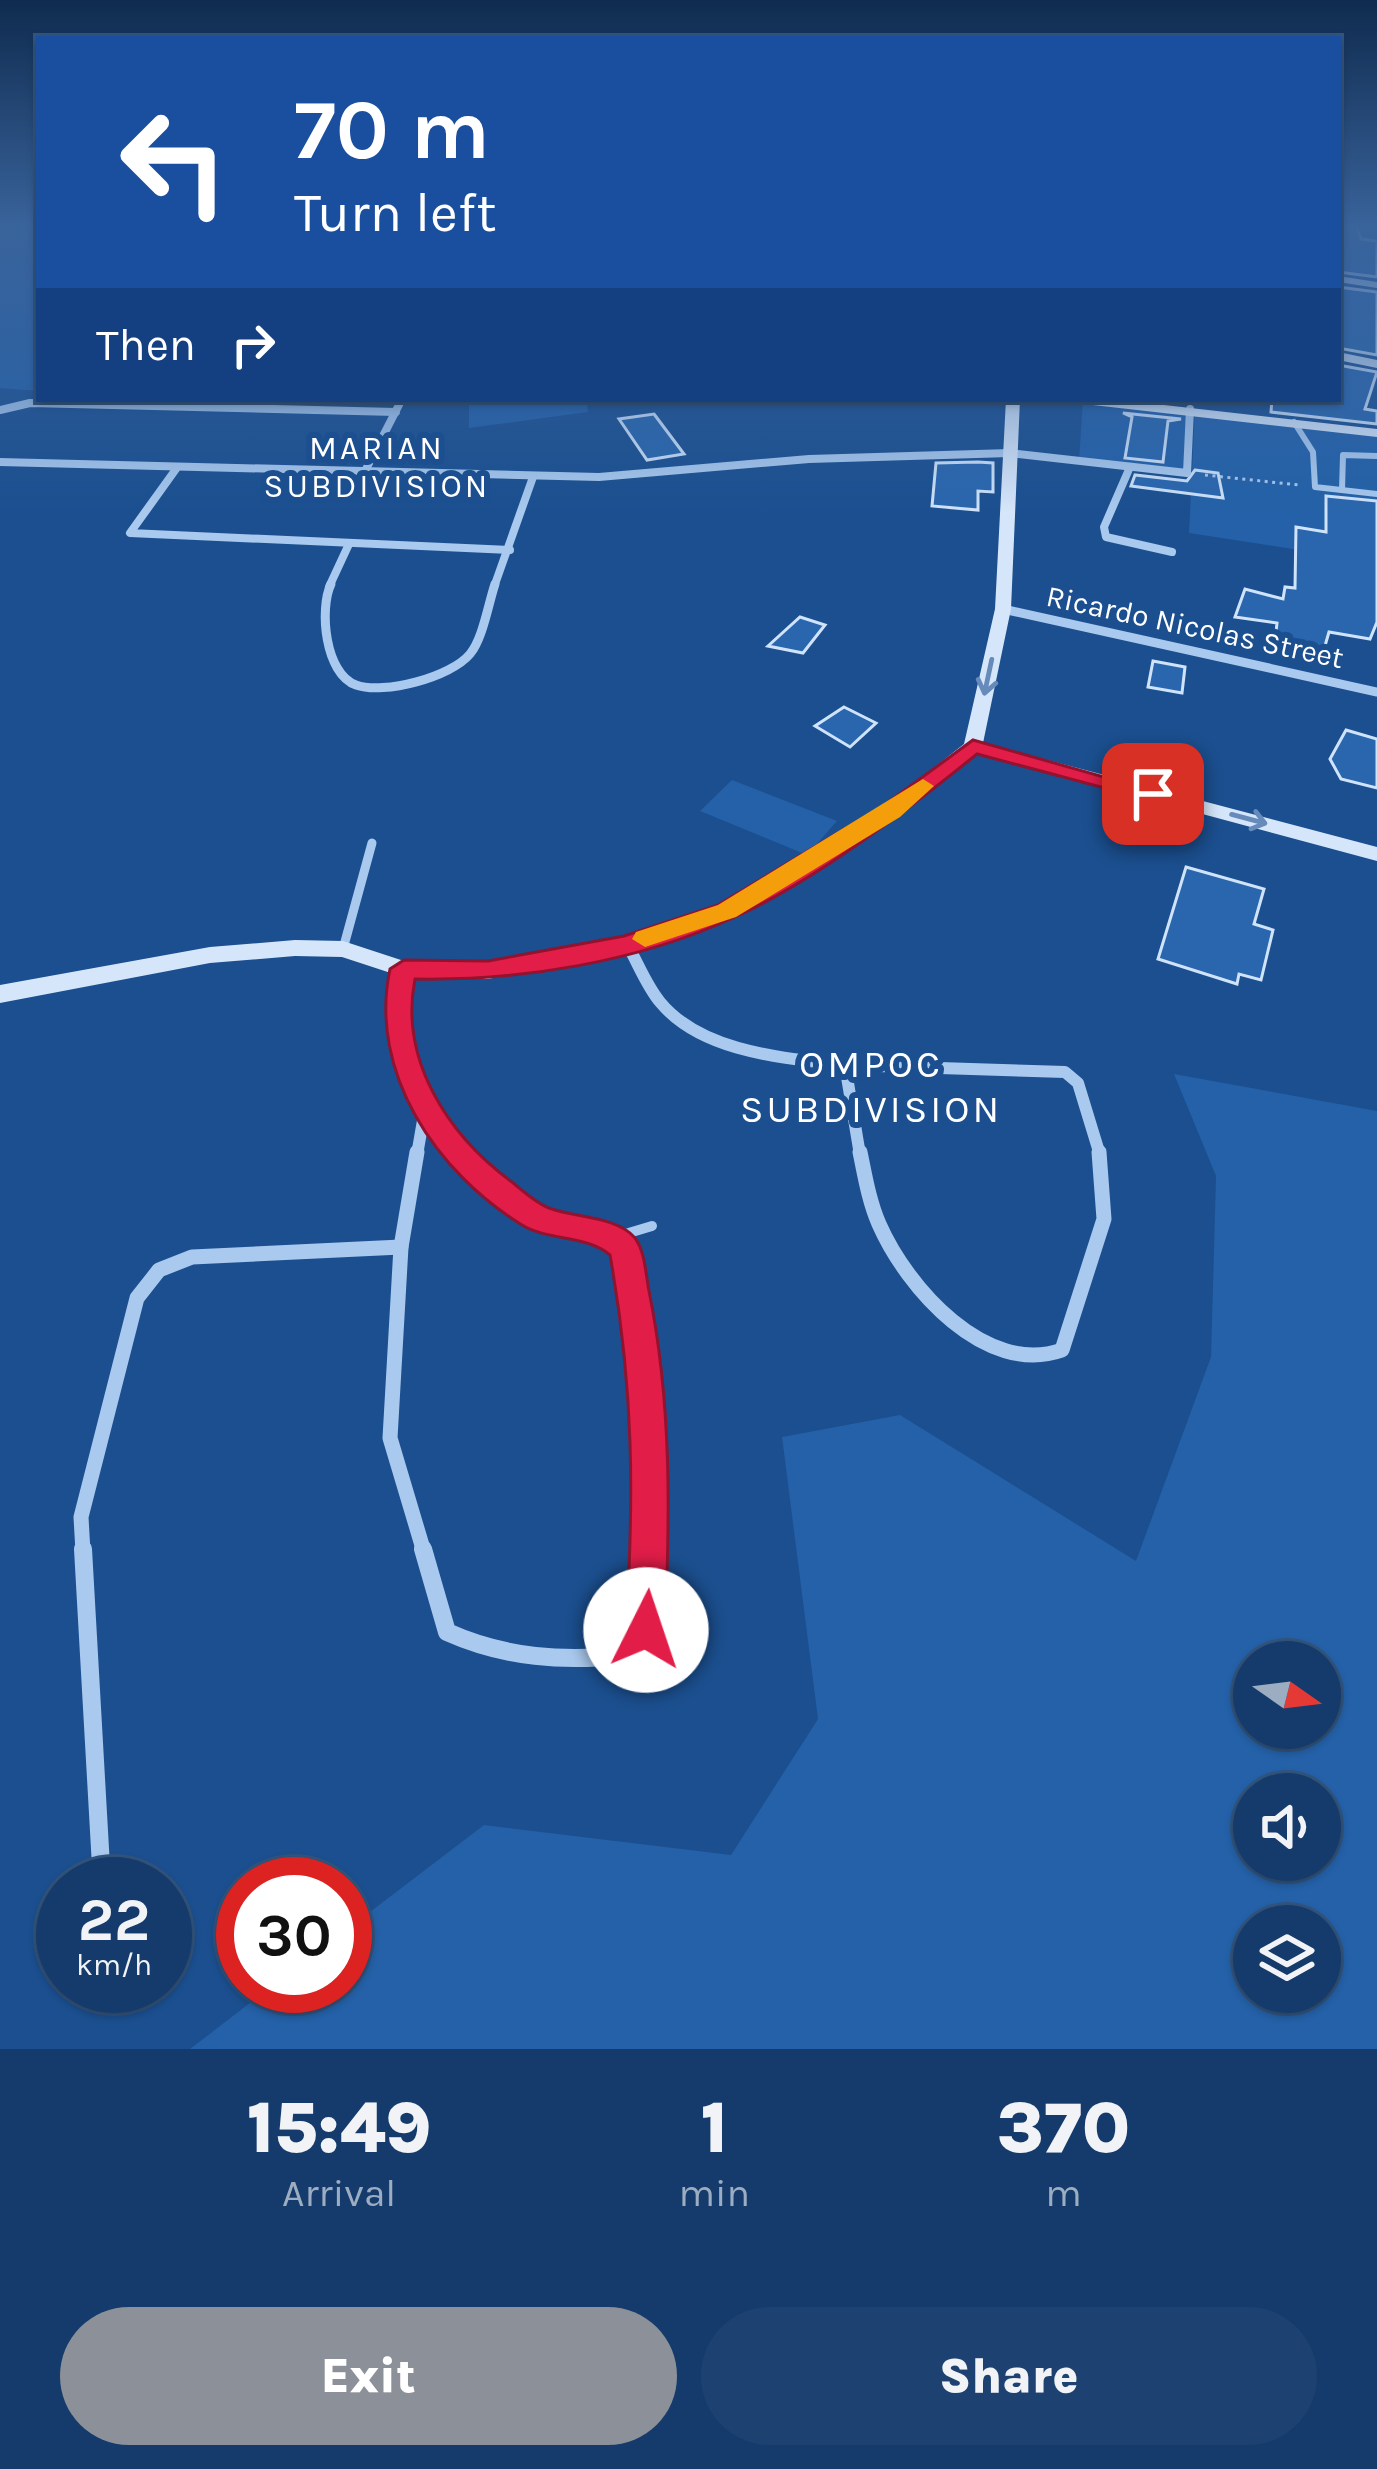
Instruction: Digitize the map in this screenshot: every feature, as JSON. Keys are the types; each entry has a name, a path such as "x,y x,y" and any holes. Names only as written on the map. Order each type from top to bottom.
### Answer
{"street":[{"path":"1341,356 1376,362"},
{"path":"364,473 401,402"},
{"path":"0,994 210,955 343,950 404,969 488,971 627,944 727,911 892,812 973,746 1003,609 1013,402"},
{"path":"1110,402 1377,433"},
{"path":"1278,402 1294,422"},
{"path":"0,410 29,403 396,412"},
{"path":"0,462 533,477 1010,453 1187,473 1190,409"},
{"path":"1130,467 1104,527 1106,537 1172,552"},
{"path":"176,469 130,533 510,550"},
{"path":"349,544 324,599 324,633 343,675 356,685 447,672 471,653 533,477"},
{"name":"Ricardo Nicolas Street","path":"1003,609 1377,692"},
{"path":"973,746 1377,854"},
{"path":"627,944 665,1008 716,1039 769,1058 1045,1067 1078,1083 1100,1144 1104,1219 1062,1350 1038,1359 1004,1354 930,1298 902,1261 873,1213 845,1063"},
{"path":"404,969 396,1029 425,1107 472,1170 536,1218 612,1238 624,1249 640,1329 653,1476 646,1630 628,1654 581,1661 474,1646 448,1632 390,1438 401,1246 425,1107"},
{"path":"100,1857 81,1517 137,1298 149,1278 169,1262 192,1257 401,1246"}],"lane":[{"path":"1294,422 1313,452 1315,487 1377,494"},
{"path":"1342,490 1343,455 1377,457"},
{"path":"343,950 373,843"},
{"path":"612,1238 652,1226"}],"path":[{"path":"1187,473 1315,487"}],"shaded area":[{"path":"0,321 36,321 36,391 0,388"},
{"path":"469,402 604,402 587,403 588,412 469,428"},
{"path":"1083,402 1186,411 1187,471 1079,461"},
{"path":"1195,412 1377,434 1377,562 1189,533"},
{"path":"732,780 837,821 807,855 700,811"},
{"path":"1174,1074 1377,1111 1377,2049 190,2049 237,2013 372,2013 372,1910 484,1825 731,1855 818,1719 782,1437 900,1415 1136,1561 1211,1357 1216,1176"}],"building":[{"path":"1341,321 1377,321 1377,355 1341,349"},
{"path":"1341,366 1377,372 1365,409 1377,411 1377,424 1271,412 1272,402 1341,402"},
{"path":"1123,413 1181,419 1168,421 1163,462 1125,458 1132,417"},
{"path":"654,414 684,454 647,460 619,419"},
{"path":"936,463 993,463 993,492 978,491 978,510 932,506"},
{"path":"1195,470 1218,473 1223,498 1131,486 1135,475 1187,481"},
{"path":"1326,496 1377,501 1377,622 1370,639 1329,632 1320,663 1274,650 1277,623 1235,617 1245,589 1283,599 1285,587 1295,588 1296,527 1326,532"},
{"path":"800,617 825,625 803,653 768,646"},
{"path":"1153,661 1185,667 1182,693 1148,687"},
{"path":"844,707 876,723 850,747 815,726"},
{"path":"1346,730 1377,739 1377,788 1341,779 1330,759"},
{"path":"1186,867 1264,889 1254,924 1273,930 1261,980 1239,974 1237,984 1158,959"}],"slow traffic":[{"path":"645,939 727,911 892,812 923,786"}],"district":[{"name":"MARIAN SUBDIVISION","path":"377,466"},
{"name":"OMPOC SUBDIVISION","path":"871,1086"}],"route":[{"path":"646,1630 653,1476 640,1329 624,1249 612,1238 536,1218 472,1170 425,1107 403,1058 395,1010 404,969 488,971 627,944 727,911 892,812 973,746 1153,794"}]}
